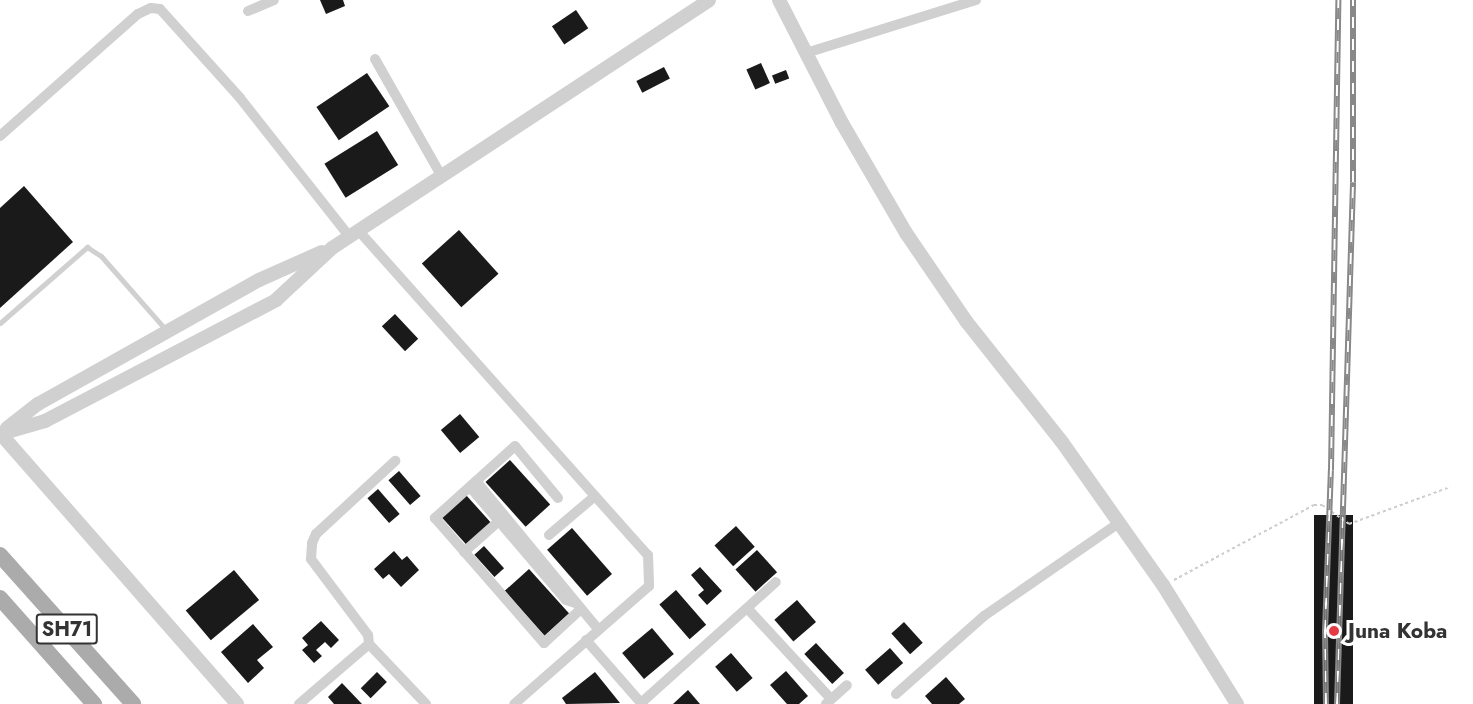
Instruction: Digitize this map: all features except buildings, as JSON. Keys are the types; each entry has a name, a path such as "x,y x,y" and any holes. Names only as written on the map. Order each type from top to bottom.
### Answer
{"main road":[{"name":"SH71","path":"0,555 133,704"},
{"name":"SH71","path":"0,598 94,704"}],"street":[{"path":"248,11 274,0"},
{"path":"0,434 45,421 276,300 332,248 709,0"},
{"path":"779,0 842,123 906,232 966,321 1062,442 1163,585 1237,704"},
{"path":"806,53 976,0"},
{"path":"0,136 138,14 151,8 159,9 240,98 354,233 648,555 649,586 514,704"},
{"path":"375,59 441,175"},
{"path":"0,434 38,404 259,280 332,248"},
{"path":"0,434 237,704"},
{"path":"558,498 515,446 435,518 544,643 578,606"},
{"path":"395,461 316,534 310,551 317,568 368,635 369,644 426,704"},
{"path":"473,484 572,594 578,606 598,629"},
{"path":"473,484 499,521 566,600 578,606"},
{"path":"549,535 595,496"},
{"path":"464,552 499,521"},
{"path":"896,694 984,616 1119,523"},
{"path":"586,640 642,703 776,582"},
{"path":"748,609 829,702 847,685"},
{"path":"299,704 369,644"}],"lane":[{"path":"0,323 87,247 101,256 168,332"}],"path":[{"path":"1163,585 1314,505 1322,505 1349,524 1450,487"}],"railway":[{"path":"1326,704 1325,631 1331,470 1338,0"},
{"path":"1337,704 1353,182 1353,0"}],"place":[{"name":"Juna Koba","path":"1334,631"}]}
